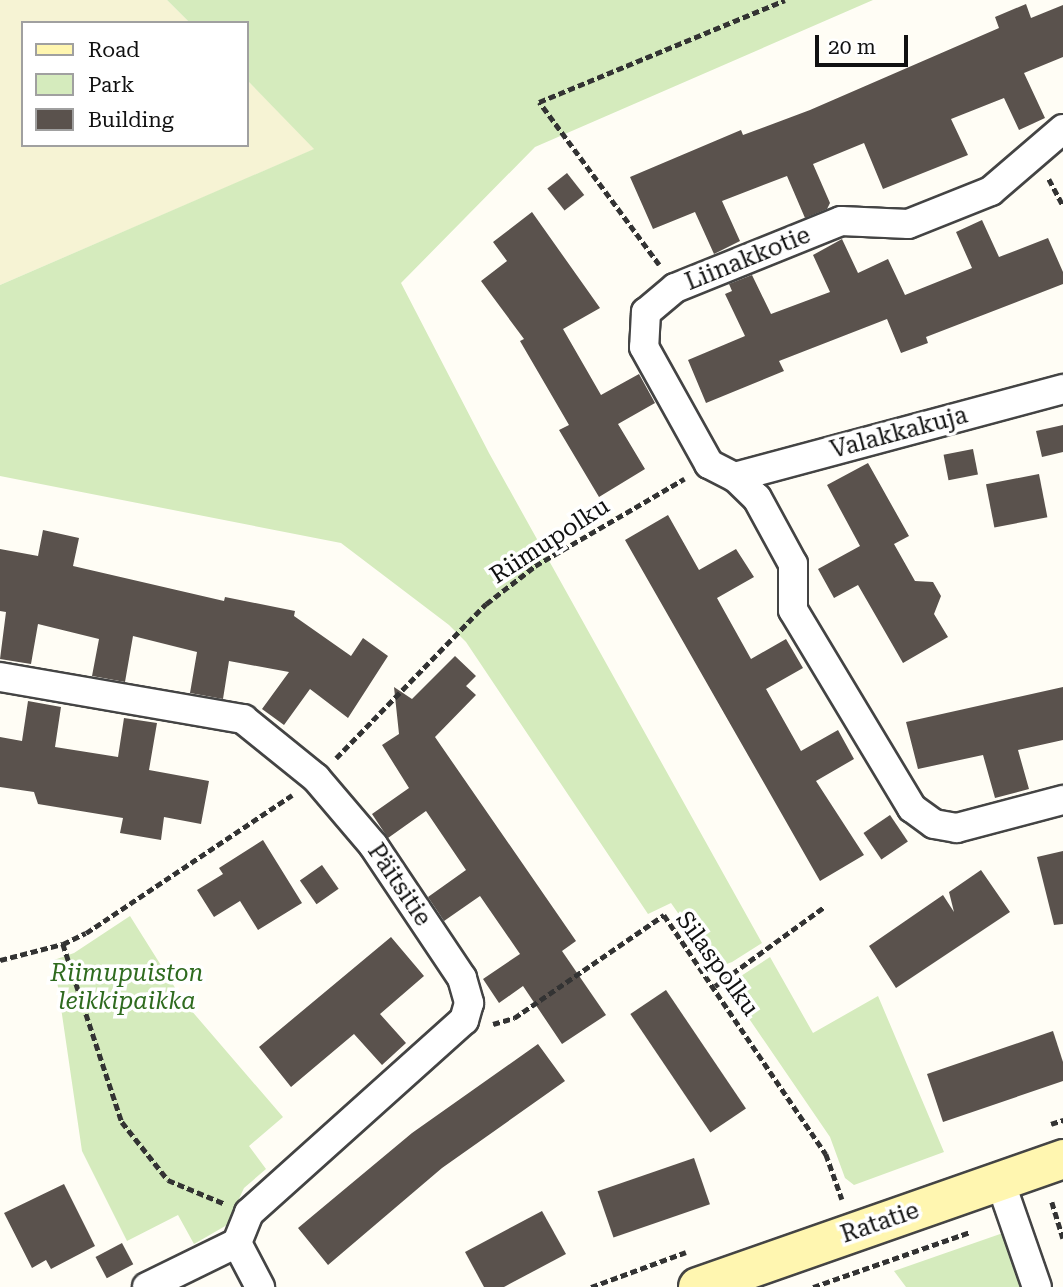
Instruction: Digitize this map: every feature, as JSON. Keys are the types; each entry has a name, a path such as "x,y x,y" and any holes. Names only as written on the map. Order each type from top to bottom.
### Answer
{"street":[{"name":"Liinakkotie","path":"709,464 644,348 646,313 675,288 841,221 908,224 991,191 1063,129"},
{"name":"Valakkakuja","path":"735,477 1063,390"},
{"path":"709,464 735,477 757,498 793,564 793,610 912,808 934,824 957,828 1063,800"},
{"name":"Päitsitie","path":"0,677 243,719 316,778 373,845 462,978 469,1003 464,1020"},
{"path":"147,1287 237,1243 248,1213 464,1020"},
{"name":"Ratatie","path":"698,1287 851,1232 1006,1199 1063,1159"},
{"path":"1006,1199 1037,1287"},
{"path":"237,1243 260,1287"}],"path":[{"path":"675,288 539,102 785,0"},
{"name":"Riimupolku","path":"337,757 486,604 535,566 709,464"},
{"path":"0,960 63,944 291,795"},
{"path":"715,986 824,907"},
{"name":"Silaspolku","path":"464,1020 492,1024 514,1017 664,915 715,986 826,1154 851,1232"},
{"path":"63,944 122,1122 168,1180 248,1213"},
{"path":"813,1287 1006,1199 1052,1202 1063,1198"},
{"path":"1052,1202 1063,1238"}],"shaded area":[{"path":"0,0 167,0 188,21 21,21 21,147 248,147 248,81 315,149 0,285"}],"green space":[{"path":"167,0 873,0 535,147 401,283 489,453 762,943 732,962 724,965 710,959 671,903 648,914 466,642 449,625 341,543 0,476 0,285 314,149 248,81 248,21 188,21"},
{"name":"Riimupuiston leikkipaikka","path":"130,916 184,1002 283,1117 249,1146 266,1169 244,1188 227,1225 194,1244 178,1215 127,1241 82,1151 54,960 74,953"},
{"path":"770,957 813,1033 878,996 944,1152 854,1185 845,1178 830,1137 739,1004 736,988 741,976"},
{"path":"1003,1233 1022,1287 906,1287 894,1271"}],"building":[{"path":"1026,4 1031,18 1063,5 1063,57 1024,73 1045,118 1019,130 1004,98 951,119 968,155 883,189 864,143 813,164 830,203 827,209 805,218 787,176 722,201 740,241 714,254 695,212 653,229 630,177 741,130 743,135 810,110 999,28 995,17"},
{"path":"567,173 584,195 565,210 547,188"},
{"path":"532,212 600,308 563,329 601,395 639,374 655,403 618,424 645,469 599,497 559,430 569,425 520,341 524,339 481,281 507,261 493,242"},
{"path":"982,220 999,257 1048,238 1063,272 1063,284 926,337 928,343 901,353 887,319 779,361 784,371 706,403 688,360 745,336 725,294 732,291 729,284 752,275 771,314 830,292 813,255 842,239 858,273 888,259 905,295 972,268 956,232"},
{"path":"1063,425 1063,452 1042,457 1036,431"},
{"path":"973,449 978,475 949,480 944,455"},
{"path":"868,463 909,536 894,544 915,581 933,582 941,596 934,614 948,637 903,663 858,585 834,598 818,569 860,546 827,485"},
{"path":"1039,474 1047,517 994,527 986,484"},
{"path":"668,515 699,570 736,549 754,577 717,598 751,659 786,639 803,668 766,689 801,751 838,730 854,759 816,781 864,855 820,881 625,540"},
{"path":"43,530 79,538 73,566 224,601 225,597 295,611 294,616 351,656 363,638 388,656 348,718 310,689 284,725 262,709 289,672 229,661 223,699 190,693 197,652 133,636 125,682 92,676 99,639 38,624 31,664 0,659 6,612 0,611 0,549 38,556"},
{"path":"455,656 476,676 466,686 476,695 435,737 576,941 562,951 606,1015 562,1044 523,986 499,1003 483,979 520,954 480,896 444,921 428,897 466,870 426,811 388,838 372,814 409,788 382,745 399,734 394,687 412,699"},
{"path":"1063,687 1063,740 1018,750 1029,789 995,798 983,755 918,769 906,722"},
{"path":"28,701 61,707 55,747 118,757 124,718 157,723 149,770 209,781 201,824 164,817 161,840 120,833 123,818 38,804 34,792 0,787 0,737 22,741"},
{"path":"890,815 908,842 881,859 863,833"},
{"path":"263,840 302,903 258,930 240,901 214,917 197,890 223,874 219,868"},
{"path":"1063,851 1063,924 1054,925 1037,857"},
{"path":"322,865 339,889 317,904 300,880"},
{"path":"981,870 1010,912 896,988 869,946 943,895 954,912 949,892"},
{"path":"391,937 424,976 380,1014 406,1043 382,1065 354,1034 291,1087 259,1047"},
{"path":"666,990 746,1109 710,1133 630,1014"},
{"path":"1053,1031 1063,1062 1063,1081 943,1122 927,1074"},
{"path":"538,1044 565,1081 442,1168 328,1265 298,1228 412,1133"},
{"path":"694,1158 710,1204 614,1238 598,1191"},
{"path":"64,1184 95,1246 51,1269 46,1260 32,1268 4,1213"},
{"path":"542,1211 566,1254 504,1287 484,1287 465,1252"},
{"path":"122,1243 133,1264 107,1278 96,1257"}]}
